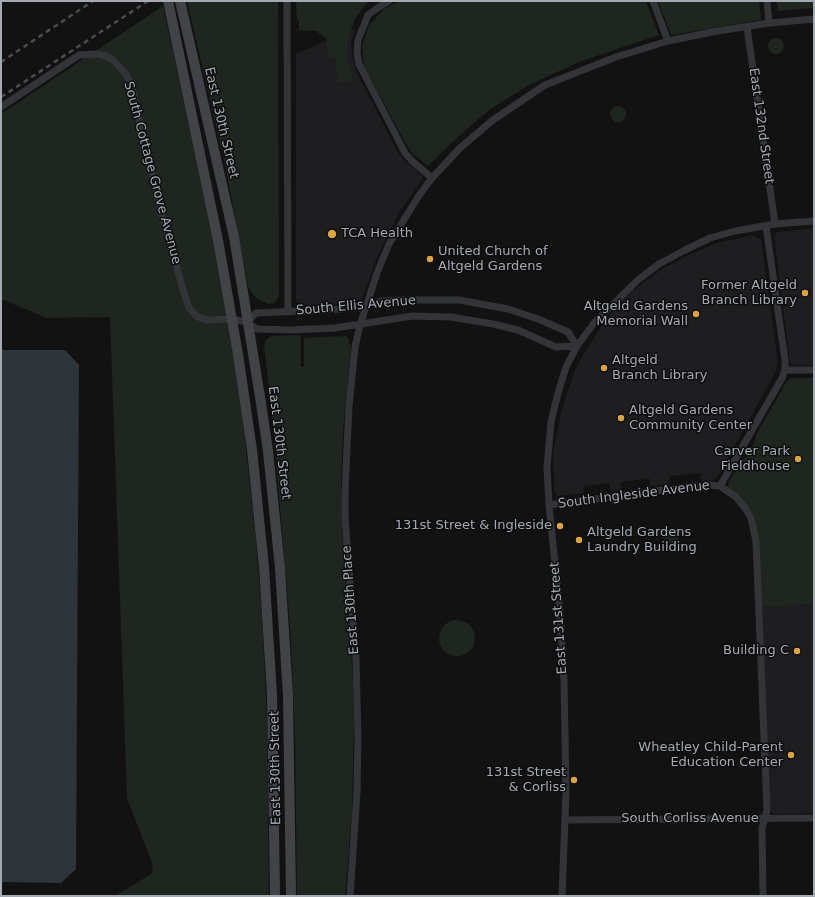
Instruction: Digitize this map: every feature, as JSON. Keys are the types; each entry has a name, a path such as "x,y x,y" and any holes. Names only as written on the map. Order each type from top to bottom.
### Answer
{"main road":[{"name":"East 130th Street","path":"168,1 218,240 252,450 264,567 272,695 275,896"},
{"name":"East 130th Street","path":"180,1 234,237 261,403 280,568 288,696 291,896"}],"street":[{"path":"287,1 288,312"},
{"path":"389,1 379,6 368,16 358,40 358,64 405,153 432,178"},
{"path":"653,1 668,41"},
{"path":"767,1 769,23"},
{"name":"East 130th Place","path":"350,896 357,792 358,737 356,667 345,518 349,406 355,347 360,325 389,244 418,197 432,178 460,148 499,115 545,85 596,64 668,41 769,23 814,19"},
{"name":"East 132nd Street","path":"747,27 775,224"},
{"name":"South Cottage Grove Avenue","path":"1,107 79,55 96,54 107,56 113,60 125,73 131,84 159,204 189,308 196,316 206,320 232,319 247,322"},
{"path":"577,346 594,323 639,279 659,264 685,250 710,238 735,231 775,224 814,221"},
{"path":"763,896 762,828 766,819 767,810 756,541 751,518 745,508 736,497 720,486 782,378 785,370 785,360 766,226"},
{"name":"South Ellis Avenue","path":"459,300 508,309 554,325 568,332 577,346 556,347 518,330 451,317 412,316 336,328 291,330 257,329 247,322 256,313 343,309 382,301 459,300"},
{"name":"East 131st Street","path":"562,896 565,820 565,723 563,664 560,612 549,505 547,468 551,422 558,393 566,368 577,346"},
{"path":"785,370 814,370"},
{"name":"South Ingleside Avenue","path":"549,505 694,486 720,486"},
{"name":"South Corliss Avenue","path":"565,820 814,818"}],"shaded area":[{"path":"187,1 278,1 279,296 275,303 268,304 256,298 248,287 226,169"},
{"path":"296,1 369,1 355,19 347,47 347,58 355,81 337,83 336,57 328,57 326,38 316,31 299,30"},
{"path":"400,1 646,1 659,35 579,62 527,86 489,110 428,166 413,154 406,144 364,66 362,46 369,25 384,9"},
{"path":"658,1 759,1 761,20 671,35"},
{"path":"777,1 814,1 814,8 778,11"},
{"path":"163,6 222,278 242,414 256,540 262,617 267,719 269,896 115,896 153,873 152,863 127,798 110,317 47,318 1,299 1,114"},
{"path":"355,28 351,44 352,57 357,73 397,151 404,160 422,176 423,179 401,210 388,234 376,260 362,300 331,305 302,305 296,300 296,54"},
{"path":"776,38 782,40 784,46 782,52 776,54 770,52 768,46 770,40"},
{"path":"618,106 624,108 626,114 624,120 618,122 612,120 610,114 612,108"},
{"path":"814,228 814,365 792,365 790,363 774,236 777,232"},
{"path":"753,235 761,240 778,363 775,373 719,474 715,479 707,481 702,481 700,473 669,476 669,484 650,486 649,478 621,482 621,490 611,491 609,483 583,486 584,493 557,496 554,490 553,452 562,409 575,370 605,321 622,300 664,268 714,244"},
{"path":"301,335 301,367 304,367 304,338 346,336 349,340 349,344 351,345 343,431 341,482 342,530 353,680 354,721 352,812 345,896 297,896 295,733 290,626 272,412 264,347 265,342 269,337"},
{"path":"1,350 65,350 79,365 76,869 61,883 1,882"},
{"path":"792,378 814,378 814,604 761,607 756,526 751,514 729,490 728,483 740,463 746,457 754,443 756,435 787,381"},
{"path":"668,530 674,530 679,535 677,544 674,546 668,546 663,541 663,535"},
{"name":"Wheatley Child-Parent Education Center","path":"814,604 814,813 776,814 772,813 770,807 761,607"},
{"path":"461,620 470,625 474,631 474,645 470,651 461,656 453,656 444,651 440,645 439,634 444,625 450,621"}],"railway":[{"path":"1,62 93,1"},
{"path":"1,97 148,1"}],"place":[{"name":"TCA Health","path":"332,234"},
{"name":"United Church of Altgeld Gardens","path":"430,259"},
{"name":"Former Altgeld Branch Library","path":"805,293"},
{"name":"Altgeld Gardens Memorial Wall","path":"696,314"},
{"name":"Altgeld Branch Library","path":"604,368"},
{"name":"Altgeld Gardens Community Center","path":"621,418"},
{"name":"Carver Park Fieldhouse","path":"798,459"},
{"name":"131st Street & Ingleside","path":"560,526"},
{"name":"Altgeld Gardens Laundry Building","path":"579,540"},
{"name":"Building C","path":"797,651"},
{"name":"Wheatley Child-Parent Education Center","path":"791,755"},
{"name":"131st Street & Corliss","path":"574,780"}]}
